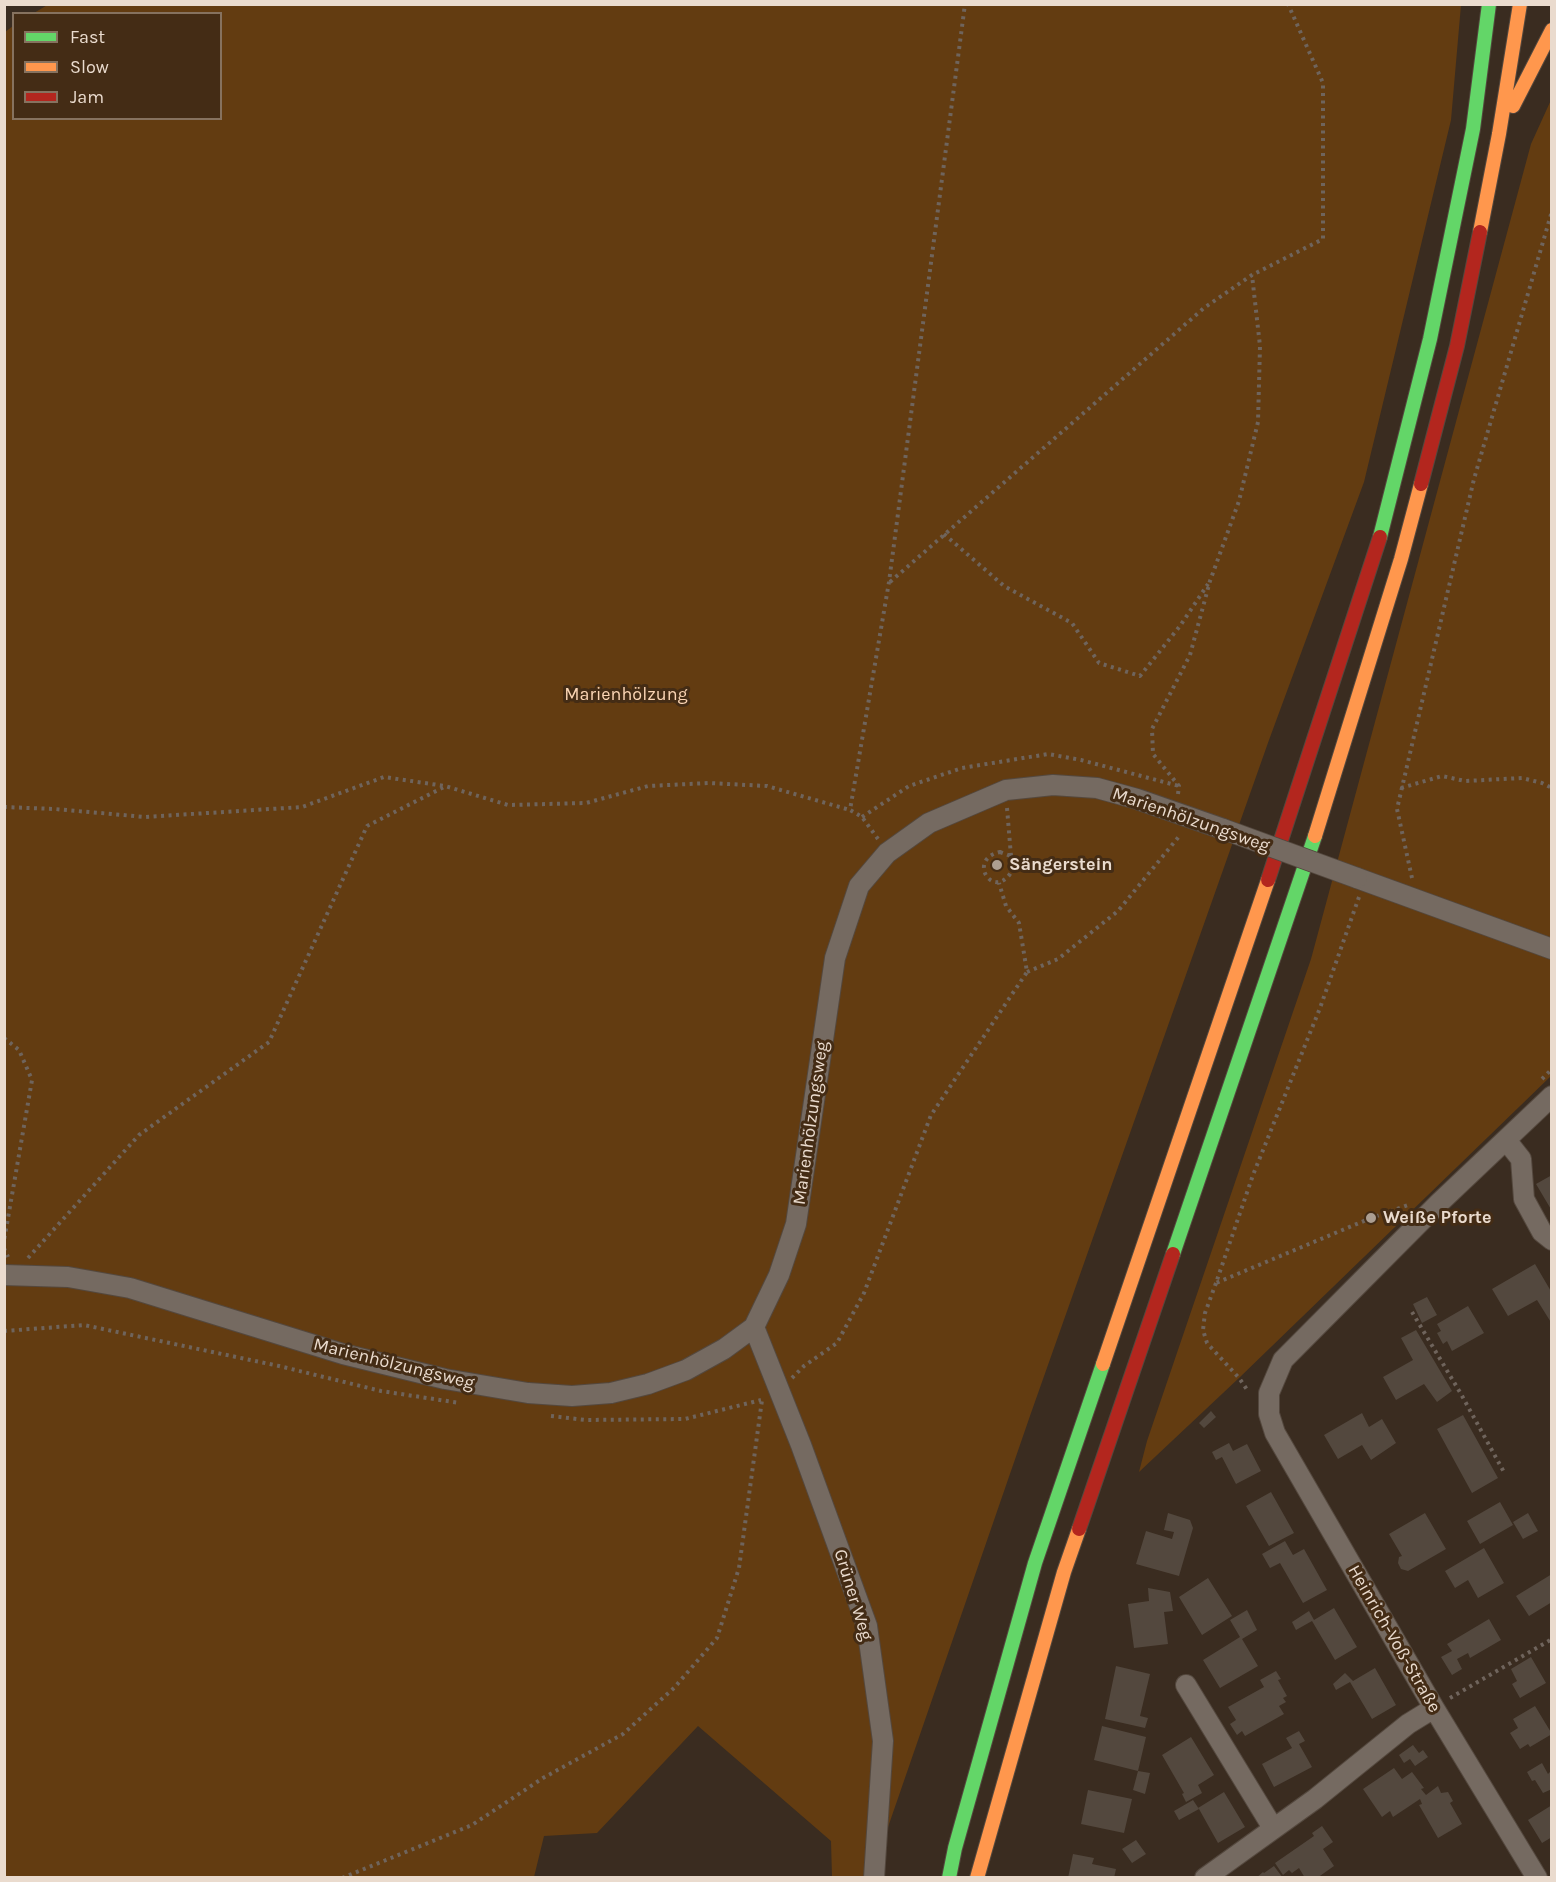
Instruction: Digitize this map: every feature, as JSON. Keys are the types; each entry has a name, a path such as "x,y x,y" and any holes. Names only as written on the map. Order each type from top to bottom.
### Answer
{"highway":[{"path":"949,1878 955,1848 1035,1563 1288,820 1377,547 1430,339 1473,129 1489,4"},
{"path":"977,1878 982,1853 1064,1572 1314,841 1401,559 1456,346 1499,134 1520,4"},
{"path":"1499,134 1551,30"}],"street":[{"name":"Marienhölzungsweg","path":"9,1275 68,1277 130,1288 343,1354 445,1379 528,1393 572,1396 611,1393 648,1384 686,1370 724,1349 754,1327 779,1275 796,1224 836,958 859,886 887,853 928,823 1006,790 1053,785 1097,788 1137,799 1551,949"},
{"path":"1438,1204 1551,1096"},
{"path":"1506,1140 1521,1159 1524,1199 1542,1232 1551,1240"},
{"name":"Heinrich-Voß-Straße","path":"1438,1204 1283,1360 1269,1394 1269,1414 1275,1433 1434,1708 1537,1878"},
{"name":"Grüner Weg","path":"754,1327 781,1391 867,1626 883,1741 874,1878"},
{"path":"1186,1685 1273,1828"},
{"path":"1205,1878 1315,1799 1408,1724 1434,1708"}],"path":[{"path":"850,810 889,582 965,4"},
{"path":"889,582 1204,308 1252,276 1323,240 1323,83 1288,4"},
{"path":"1417,900 1397,809 1401,788 1474,479 1551,211"},
{"path":"342,1878 472,1825 543,1778 623,1734 674,1688 717,1638 739,1568 761,1400 781,1391 804,1366 837,1343 864,1293 931,1115 1027,972 1058,959 1118,911 1179,838 1183,815 1179,786 1153,754 1152,729 1190,655 1210,581 1239,501 1258,422 1260,346 1252,276"},
{"path":"944,534 1004,586 1072,623 1099,663 1140,676 1210,581"},
{"path":"1401,788 1442,776 1465,781 1522,778 1551,788"},
{"path":"4,807 145,817 302,807 384,777 445,786 508,806 586,803 648,786 708,783 767,786 850,810 862,817 887,853"},
{"path":"9,1275 139,1135 269,1042 368,826 445,786"},
{"path":"1006,790 1011,856 1012,870 999,883 989,880 984,871 987,857 1000,852 1011,856"},
{"path":"1248,1391 1207,1343 1203,1330 1205,1313 1253,1175 1320,1008 1361,879"},
{"path":"999,883 1006,906 1019,923 1027,972"},
{"path":"4,1038 19,1050 32,1080 4,1241"},
{"path":"1216,1283 1371,1218 1418,1202 1438,1204"},
{"path":"1412,1312 1505,1474"},
{"path":"1434,1708 1551,1639"}],"green space":[{"name":"Marienhölzung","path":"49,4 1461,5 1451,120 1364,482 1269,740 1031,1413 887,1830 873,1877 832,1877 831,1841 698,1726 597,1833 544,1836 534,1877 5,1878 5,32 12,27 12,120 222,120 222,12 36,12"},
{"path":"1551,100 1551,1076 1139,1472 1147,1441 1311,959 1531,144"}],"building":[{"path":"1552,1175 1552,1211 1536,1184"},
{"path":"1535,1264 1552,1293 1552,1324 1537,1300 1508,1316 1492,1289"},
{"path":"1427,1297 1437,1315 1422,1323 1413,1304"},
{"path":"1468,1306 1484,1333 1452,1351 1447,1341 1443,1344 1437,1333 1441,1331 1437,1324"},
{"path":"1416,1330 1452,1391 1437,1402 1424,1384 1396,1400 1383,1377 1413,1360 1401,1338"},
{"path":"1211,1411 1216,1417 1204,1428 1199,1423"},
{"path":"1362,1413 1369,1427 1382,1419 1396,1443 1371,1460 1362,1445 1338,1459 1324,1435"},
{"path":"1463,1415 1498,1478 1472,1493 1437,1429"},
{"path":"1229,1443 1233,1451 1247,1444 1261,1471 1236,1484 1222,1457 1216,1460 1212,1452"},
{"path":"1271,1492 1294,1533 1269,1546 1246,1506"},
{"path":"1500,1502 1513,1525 1480,1544 1467,1521"},
{"path":"1168,1513 1190,1520 1193,1528 1179,1576 1136,1564 1146,1531 1172,1539 1174,1532 1164,1530"},
{"path":"1425,1513 1446,1549 1408,1571 1401,1569 1398,1563 1399,1557 1402,1556 1389,1534"},
{"path":"1528,1513 1538,1531 1523,1539 1513,1522"},
{"path":"1285,1541 1293,1555 1304,1549 1327,1590 1303,1603 1280,1563 1270,1568 1262,1554"},
{"path":"1484,1548 1504,1583 1478,1598 1468,1580 1455,1588 1445,1571"},
{"path":"1552,1574 1552,1602 1529,1616 1516,1596"},
{"path":"1208,1578 1232,1616 1202,1635 1179,1597"},
{"path":"1148,1588 1170,1592 1173,1611 1164,1612 1168,1644 1134,1648 1128,1604 1149,1601"},
{"path":"1334,1608 1357,1647 1335,1660 1312,1621 1296,1630 1292,1622 1309,1611 1314,1620"},
{"path":"1247,1610 1257,1630 1242,1639 1258,1666 1220,1688 1203,1660 1240,1637 1230,1620"},
{"path":"1489,1619 1501,1640 1470,1658 1468,1653 1457,1659 1462,1669 1452,1675 1441,1657 1452,1651 1447,1644"},
{"path":"1531,1657 1546,1683 1520,1698 1512,1684 1517,1681 1511,1669"},
{"path":"1116,1666 1150,1674 1140,1716 1148,1718 1145,1728 1105,1719"},
{"path":"1375,1668 1396,1705 1372,1719 1350,1682 1336,1690 1333,1684 1345,1673 1353,1681"},
{"path":"1276,1671 1287,1696 1283,1698 1286,1702 1279,1706 1284,1714 1245,1736 1242,1731 1237,1735 1230,1724 1236,1720 1228,1707 1264,1687 1260,1680"},
{"path":"1535,1706 1552,1734 1530,1747 1528,1744 1520,1749 1510,1733 1518,1728 1513,1719"},
{"path":"1102,1726 1146,1737 1138,1771 1094,1760"},
{"path":"1299,1731 1305,1741 1299,1744 1312,1767 1274,1787 1262,1764 1292,1748 1286,1738"},
{"path":"1191,1737 1214,1775 1198,1785 1202,1793 1186,1802 1182,1794 1184,1793 1162,1755"},
{"path":"1413,1745 1419,1753 1423,1750 1428,1757 1415,1766 1410,1759 1404,1763 1399,1755"},
{"path":"1542,1763 1548,1774 1550,1772 1552,1776 1552,1789 1543,1793 1527,1772"},
{"path":"1394,1768 1402,1779 1412,1772 1424,1788 1421,1789 1426,1795 1438,1786 1441,1793 1448,1792 1453,1801 1450,1803 1462,1824 1438,1838 1419,1805 1422,1804 1420,1799 1393,1817 1390,1811 1382,1817 1363,1789"},
{"path":"1138,1771 1150,1773 1145,1794 1133,1790"},
{"path":"1088,1790 1132,1799 1124,1833 1081,1824"},
{"path":"1224,1792 1245,1827 1218,1843 1199,1809 1179,1820 1174,1811 1193,1800 1198,1808"},
{"path":"1552,1805 1552,1837 1542,1843 1528,1820"},
{"path":"1322,1826 1333,1842 1323,1849 1334,1866 1317,1878 1305,1878 1299,1868 1292,1873 1289,1870 1283,1875 1275,1863 1314,1836 1312,1833"},
{"path":"1136,1840 1146,1854 1132,1863 1122,1849"},
{"path":"1073,1854 1094,1858 1092,1864 1116,1869 1114,1878 1068,1878"},
{"path":"1274,1866 1283,1878 1256,1878 1263,1872"}],"traffic: fast":[{"path":"1380,537 1430,339 1473,129 1489,4"},
{"path":"1173,1254 1315,836"},
{"path":"949,1878 955,1848 1035,1563 1103,1364"}],"traffic: slow":[{"path":"1480,232 1520,4"},
{"path":"1513,106 1552,30"},
{"path":"1315,836 1401,559 1421,484"},
{"path":"1103,1364 1268,880"},
{"path":"977,1878 1064,1572 1079,1529"}],"traffic: jam":[{"path":"1421,484 1457,346 1480,232"},
{"path":"1268,880 1380,537"},
{"path":"1079,1529 1173,1254"}],"place":[{"name":"Sängerstein","path":"997,865"},
{"name":"Weiße Pforte","path":"1371,1218"}]}
